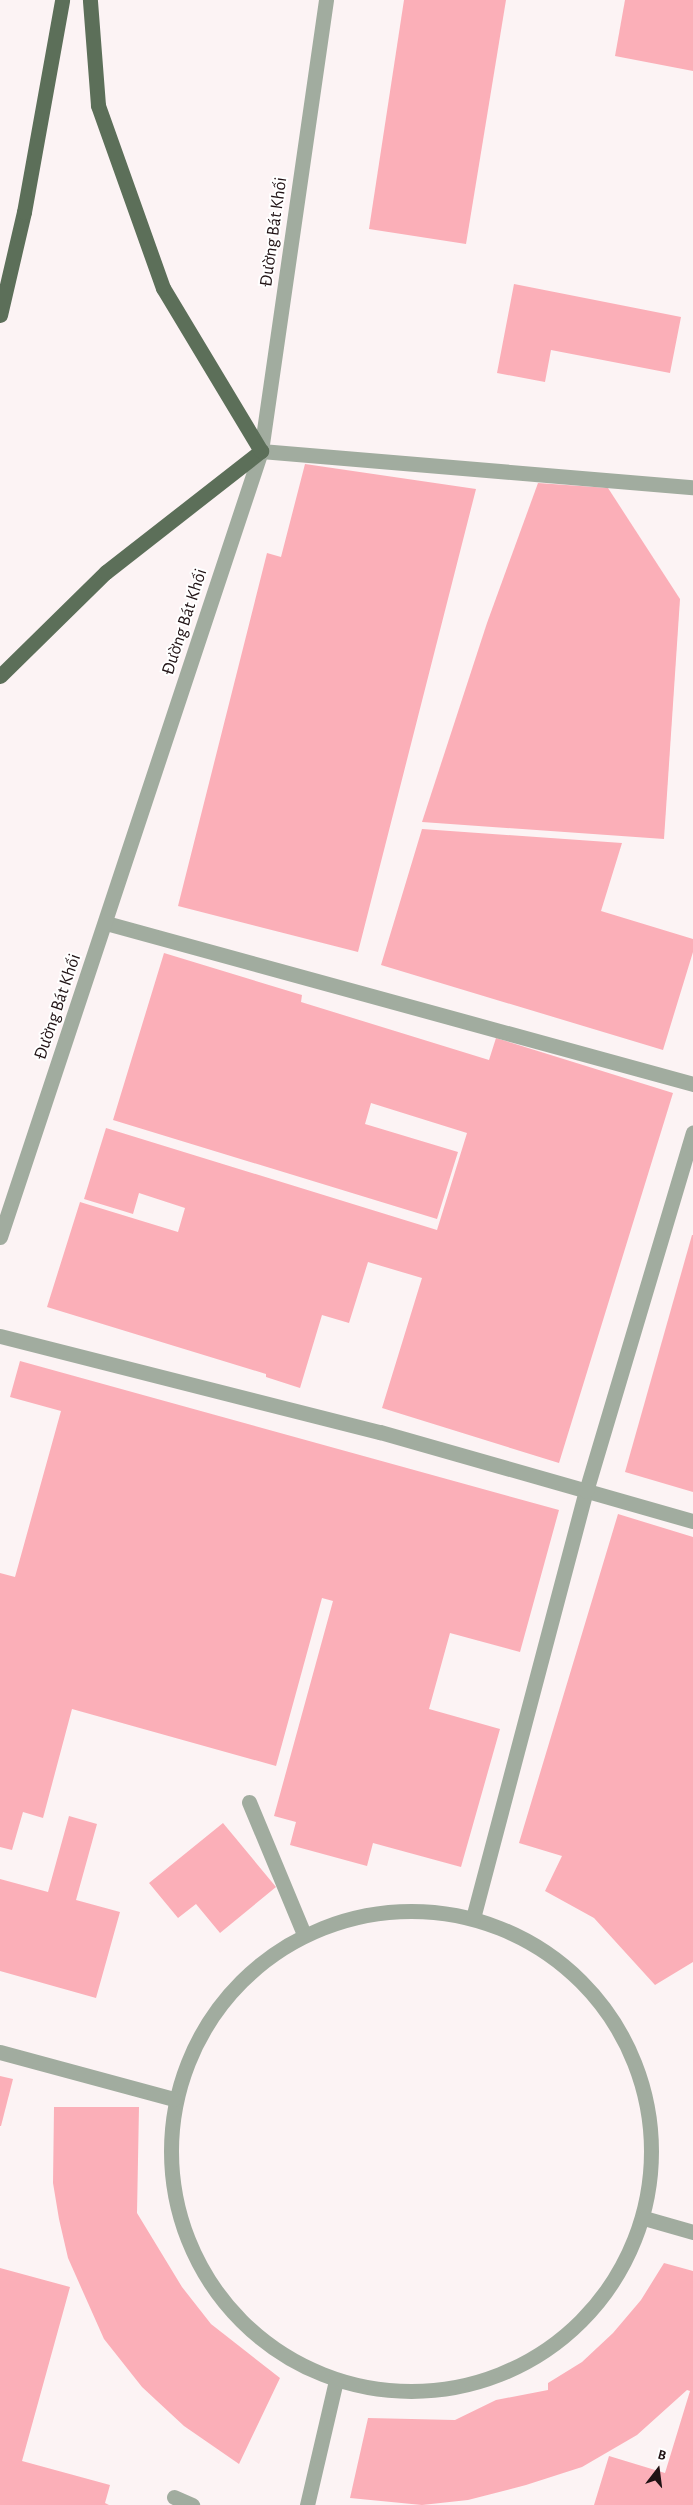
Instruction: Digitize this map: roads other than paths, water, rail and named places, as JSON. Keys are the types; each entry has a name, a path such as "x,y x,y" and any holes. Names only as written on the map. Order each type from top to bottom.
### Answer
{"main road":[{"path":"0,315 24,212 62,0"},
{"path":"0,676 106,572 261,451 163,288 98,105 90,0"}],"street":[{"name":"Đường Bát Khối","path":"0,1237 106,923 261,451 326,0"},
{"path":"261,451 693,487"},
{"path":"106,923 693,1084"},
{"path":"473,1918 586,1491 693,1133"},
{"path":"0,1336 380,1432 693,1521"},
{"path":"249,1802 304,1934"},
{"path":"416,1910 473,1918 543,1949 600,2001 638,2067 653,2142 644,2218 618,2277 577,2327 524,2364 464,2386 408,2391 336,2380 272,2349 220,2300 185,2238 169,2169 174,2099 200,2032 244,1975 304,1934 358,1915 416,1910"},
{"path":"0,2052 174,2099"},
{"path":"644,2218 693,2232"},
{"path":"307,2505 336,2380"},
{"path":"174,2497 192,2505"}]}
